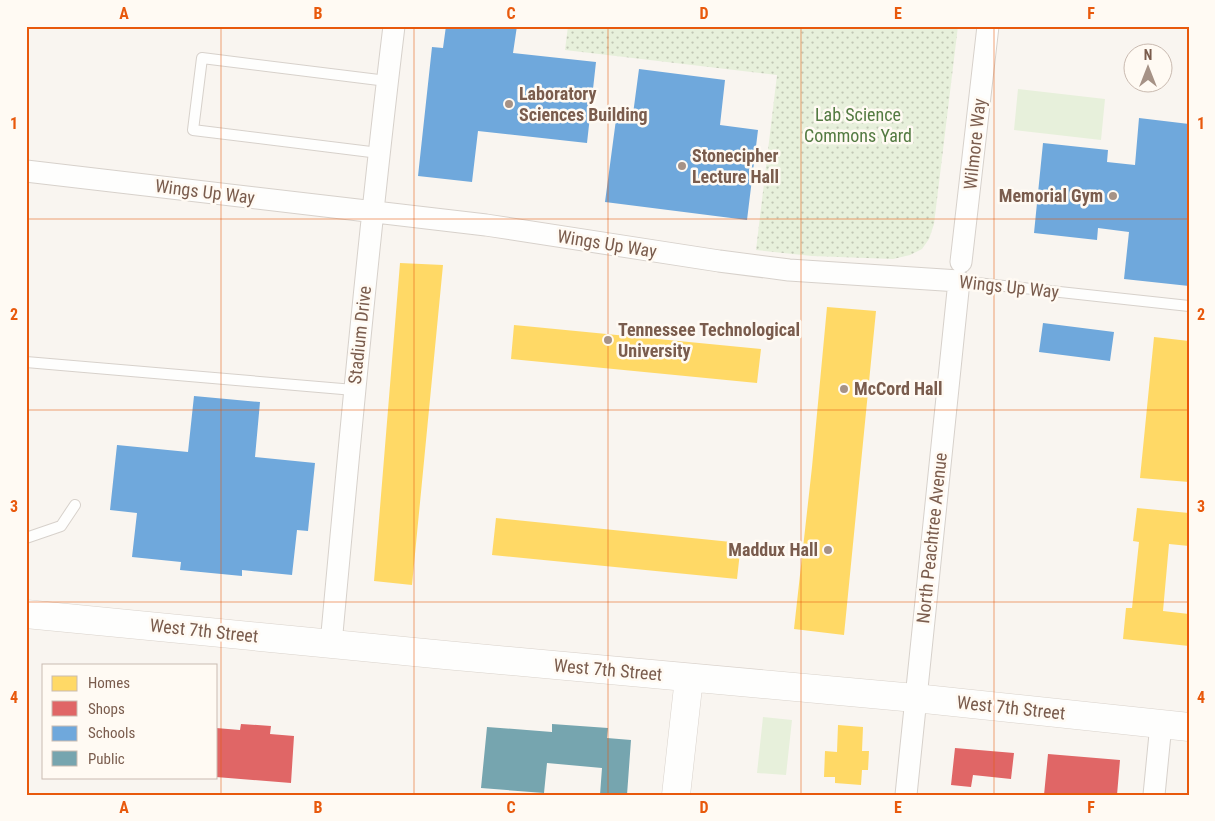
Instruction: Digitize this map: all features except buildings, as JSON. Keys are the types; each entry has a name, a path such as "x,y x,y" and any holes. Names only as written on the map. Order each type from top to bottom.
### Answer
{"street":[{"name":"Stadium Drive","path":"331,644 354,390 394,26"},
{"name":"Wilmore Way","path":"960,272 988,26"},
{"name":"Wings Up Way","path":"26,171 486,225 771,268 960,272"},
{"name":"North Peachtree Avenue","path":"906,795 960,272"},
{"name":"West 7th Street","path":"26,614 916,698 1189,727"},
{"path":"676,795 689,678"},
{"path":"1154,795 1162,724"}],"lane":[{"path":"379,153 193,130 202,58 387,81"},
{"name":"Wings Up Way","path":"960,272 1189,306"},
{"path":"26,362 354,390"},
{"path":"26,538 61,526 75,504"}],"green space":[{"name":"Lab Science Commons Yard","path":"568,26 958,26 934,224 929,239 922,249 910,255 893,259 812,256 756,250 777,75 565,50"},
{"path":"1018,89 1105,99 1101,140 1014,130"},
{"path":"763,717 792,720 786,775 757,773"}],"place":[{"name":"Laboratory Sciences Building","path":"509,104"},
{"name":"Stonecipher Lecture Hall","path":"682,166"},
{"name":"Memorial Gym","path":"1113,196"},
{"name":"Tennessee Technological University","path":"608,340"},
{"name":"McCord Hall","path":"844,389"},
{"name":"Maddux Hall","path":"828,550"}]}
